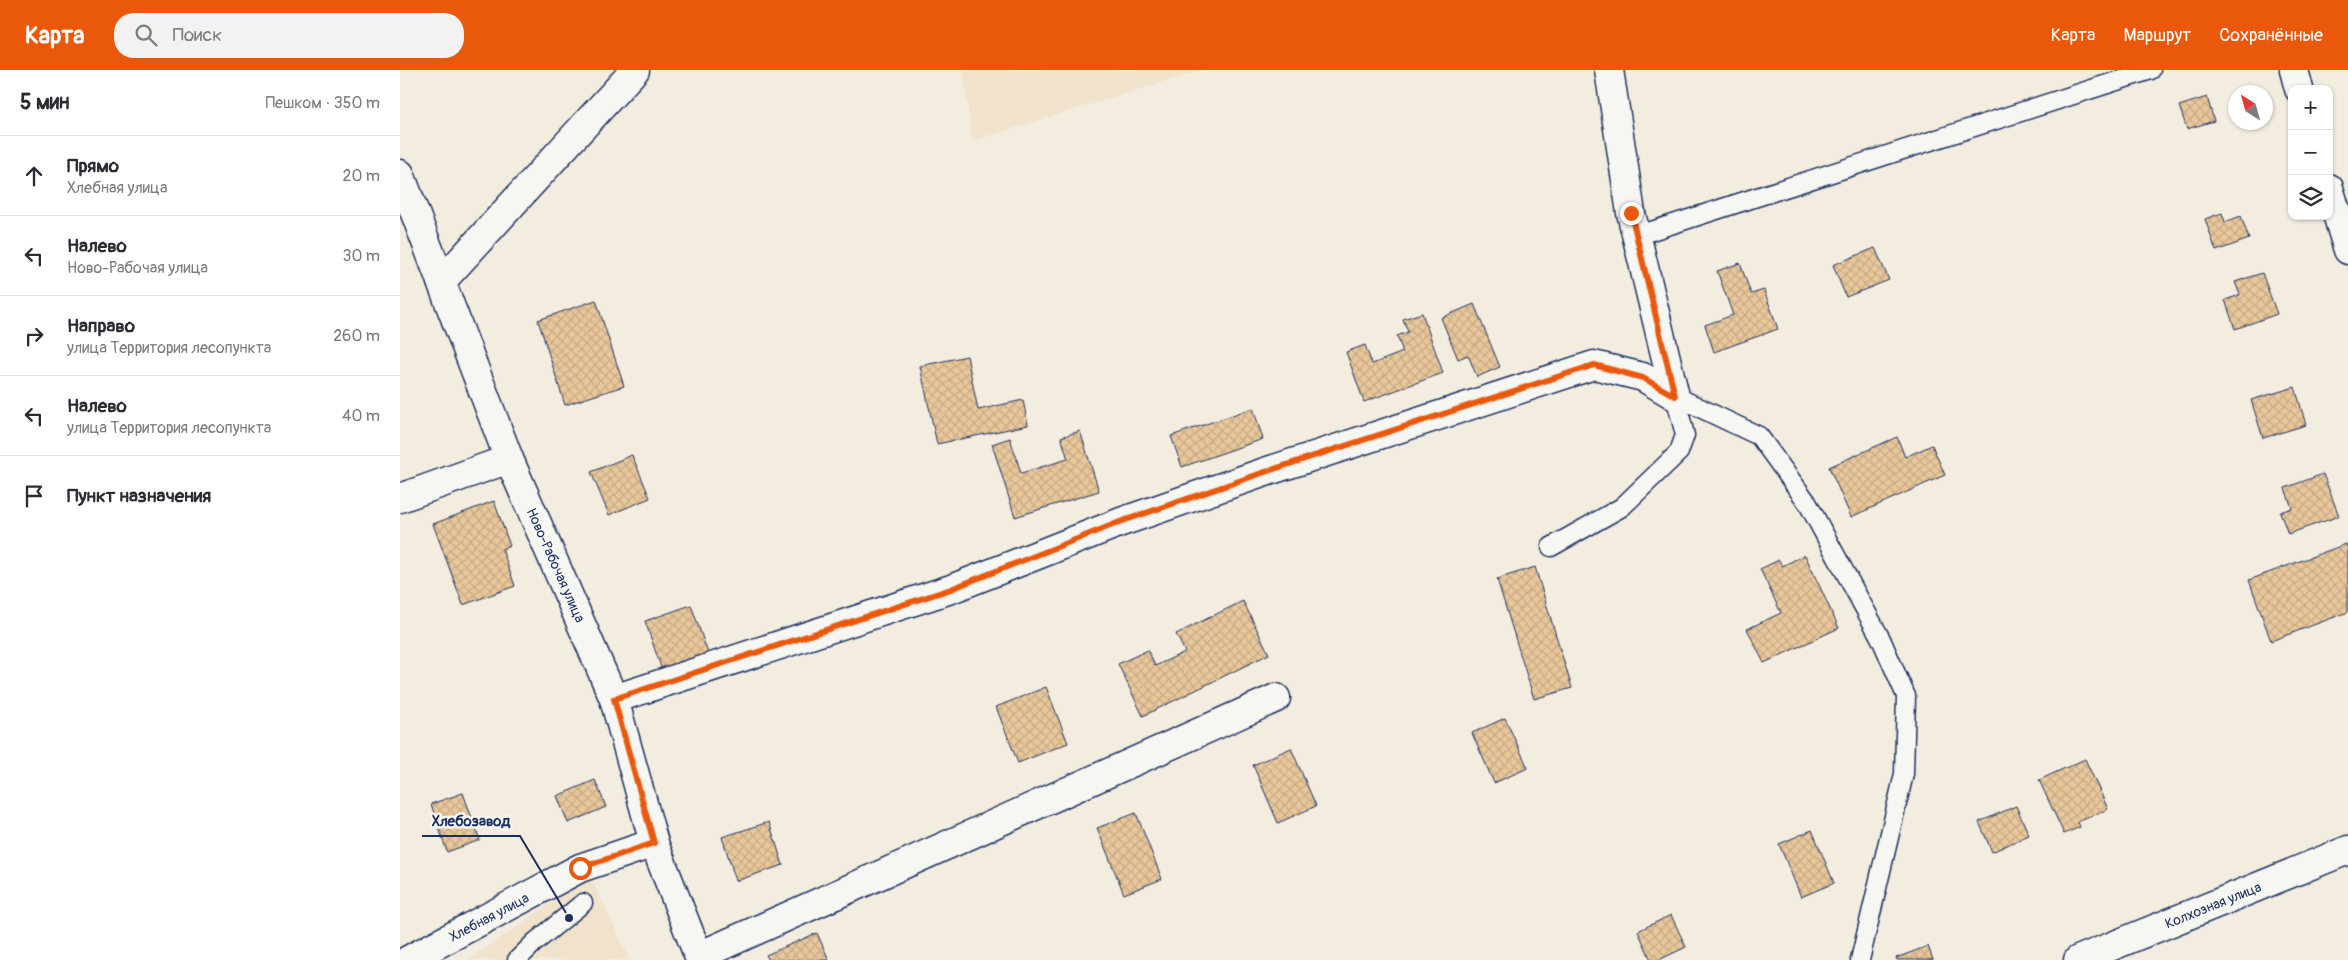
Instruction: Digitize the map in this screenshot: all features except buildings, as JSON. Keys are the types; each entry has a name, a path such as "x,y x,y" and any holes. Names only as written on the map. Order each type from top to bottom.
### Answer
{"street":[{"path":"441,282 634,70"},
{"path":"1610,70 1636,236 1675,396"},
{"path":"2294,70 2298,85"},
{"name":"Ново-Рабочая улица","path":"400,174 509,458 614,699 654,843 700,958"},
{"path":"2333,201 2348,250"},
{"path":"614,699 951,589 1120,522 1241,480 1594,365 1643,378 1675,396"},
{"path":"400,498 509,458"},
{"path":"700,958 1276,698"},
{"name":"Хлебная улица","path":"408,960 580,868 654,843"},
{"name":"Колхозная улица","path":"2078,960 2348,850"}],"lane":[{"path":"1636,236 2151,70"},
{"path":"1551,547 1622,507 1679,452 1685,435 1675,396"},
{"path":"1675,396 1759,436 1807,502 1881,639 1906,696 1904,774 1860,960"},
{"path":"517,960 534,942 583,903"}],"shaded area":[{"path":"963,70 1202,70 972,141"},
{"path":"590,876 630,960 469,960"}],"place":[{"name":"Хлебозавод","path":"569,918"}],"route":[{"path":"580,868 654,843 614,699 951,589 1120,522 1268,471 1594,365 1643,378 1675,396 1631,213"}]}
